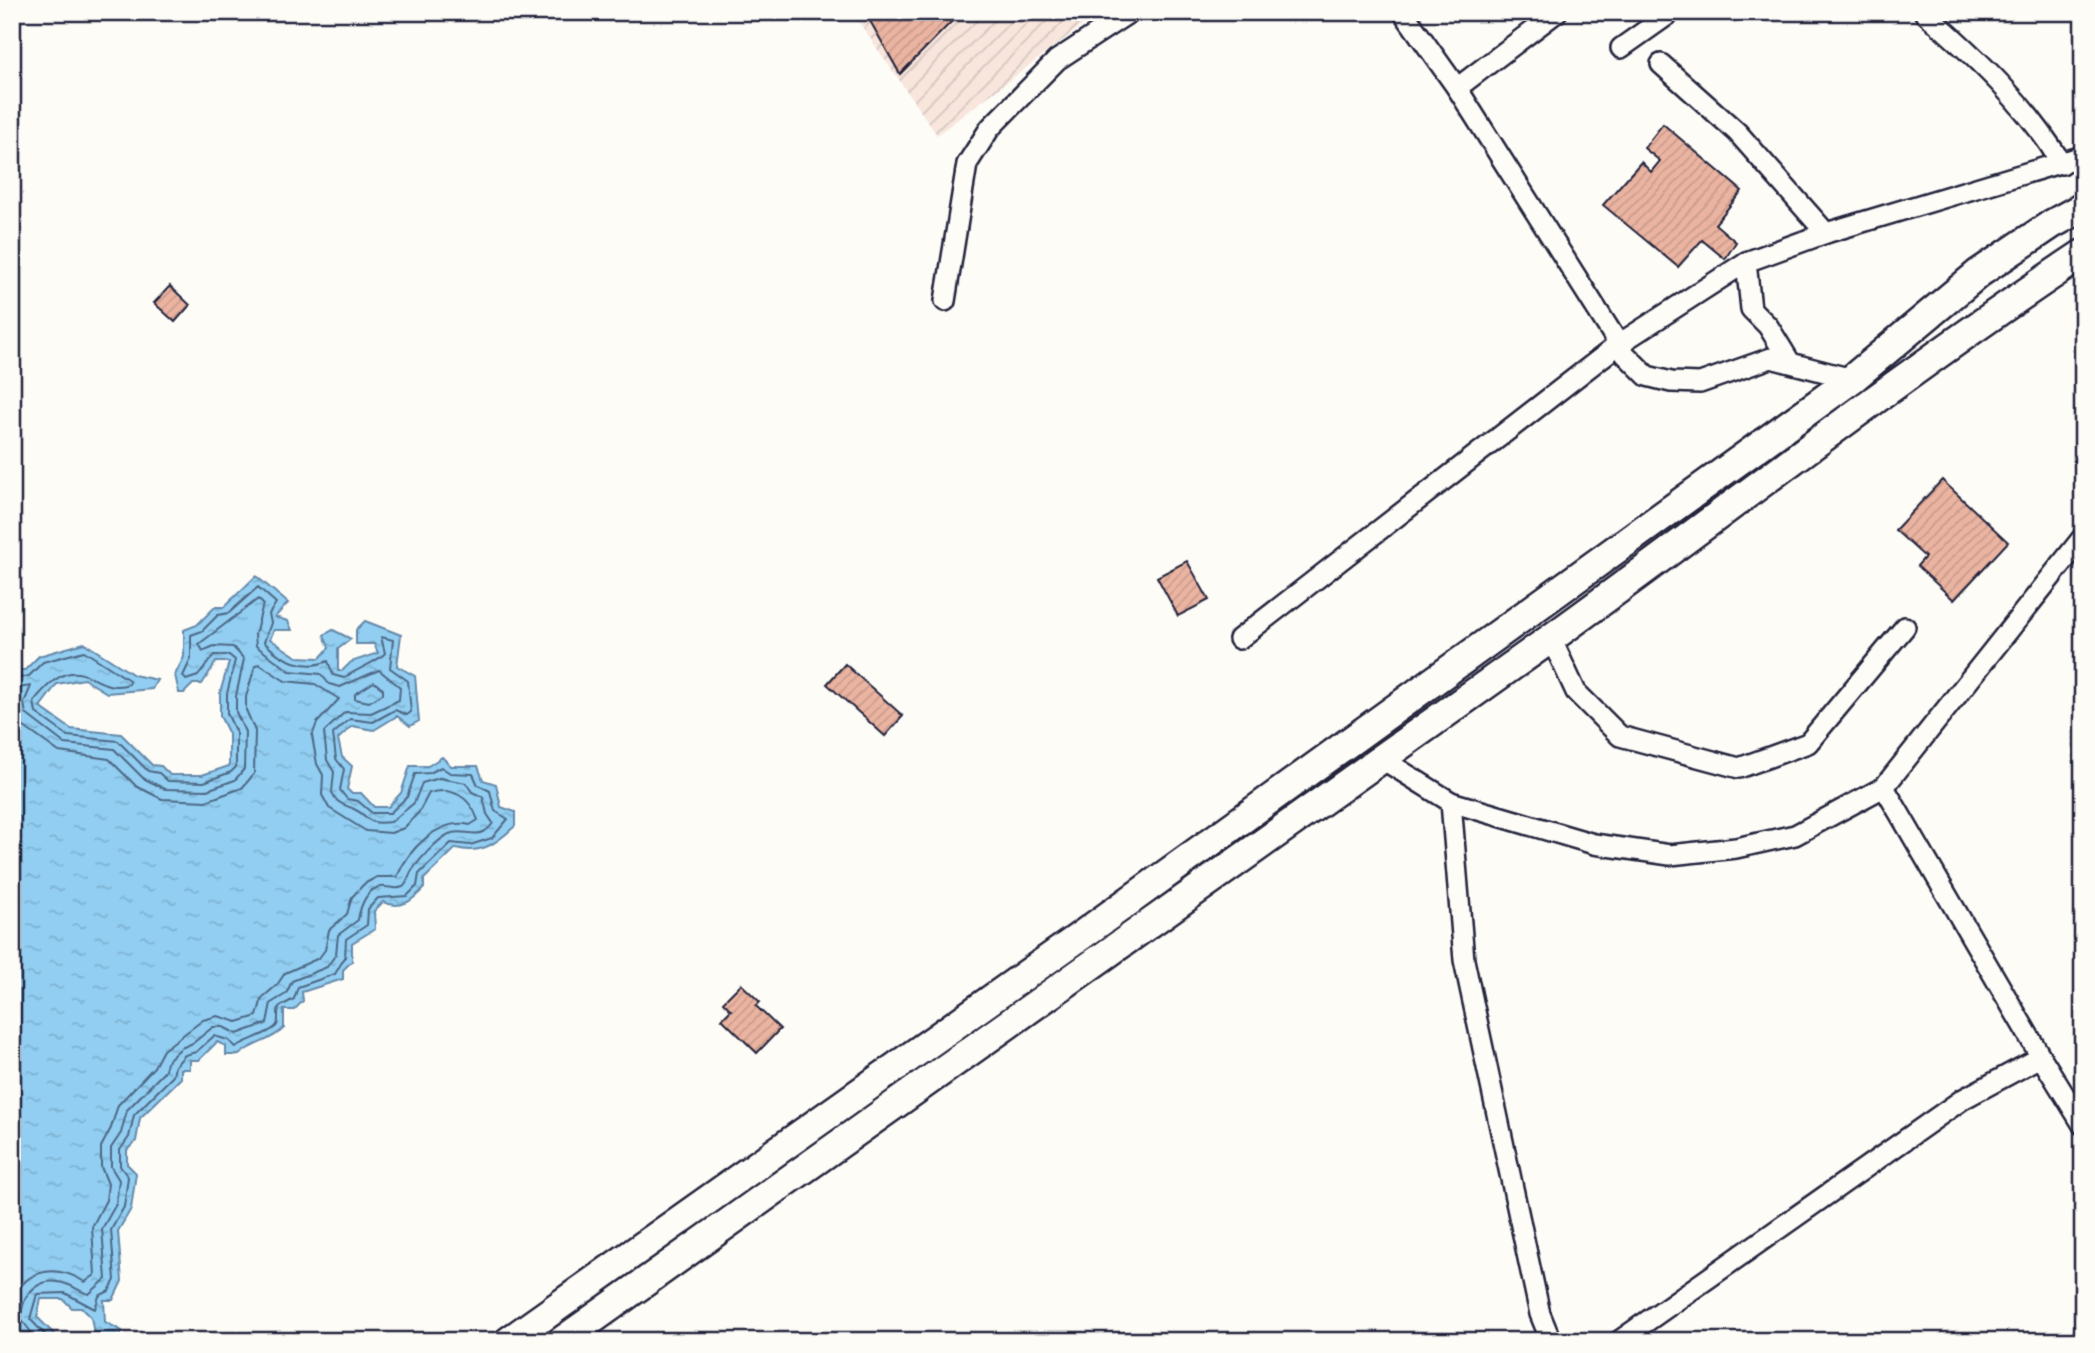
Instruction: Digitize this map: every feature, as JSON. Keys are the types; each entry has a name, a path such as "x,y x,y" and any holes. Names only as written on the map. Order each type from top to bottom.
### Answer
{"highway":[{"path":"509,1341 1105,918 1852,379 1979,273 2052,224 2083,207"},
{"path":"562,1341 1382,759 2002,308 2083,254"}],"street":[{"path":"945,301 967,164 990,128 1057,60 1130,12"},
{"path":"1403,12 1457,88 1619,344 1647,376 1671,382 1700,383 1771,358 1852,379"},
{"path":"1457,88 1558,12"},
{"path":"1621,48 1672,12"},
{"path":"1924,12 1981,61 2037,123 2062,164"},
{"path":"1661,64 1737,132 1826,233"},
{"path":"1239,639 1619,344 1746,262 1826,233 2083,156"},
{"path":"1746,262 1751,309 1768,326 1790,362"},
{"path":"1382,759 1451,802 1594,844 1670,855 1736,848 1795,835 1884,787 2083,537"},
{"path":"1551,638 1576,692 1620,736 1739,768 1808,743 1905,626"},
{"path":"1884,787 2083,1125"},
{"path":"1451,802 1464,960 1539,1314 1551,1341"},
{"path":"1619,1341 1963,1099 2041,1057"}],"shaded area":[{"path":"852,12 1100,12 937,135"}],"water":[{"path":"256,576 288,603 275,617 288,621 292,630 274,630 270,639 297,657 320,658 329,648 324,635 333,630 351,639 338,649 338,671 342,671 351,662 378,653 374,644 356,644 356,630 365,621 401,635 397,666 415,676 419,721 410,726 397,716 374,730 352,726 338,739 342,757 352,766 347,789 351,793 361,793 374,807 388,807 401,793 410,766 428,766 442,757 451,766 478,766 483,780 496,784 501,807 515,812 515,826 502,838 481,849 456,848 424,879 424,888 410,900 401,905 383,902 374,911 375,929 352,943 352,961 343,970 343,979 302,992 303,1001 294,1010 284,1010 284,1028 239,1055 226,1055 226,1046 217,1042 199,1060 190,1060 190,1069 181,1069 181,1078 140,1118 136,1141 127,1150 127,1164 136,1173 131,1209 118,1231 122,1281 113,1300 104,1300 105,1322 122,1331 116,1341 95,1340 91,1317 82,1308 72,1308 63,1299 41,1299 37,1317 55,1335 64,1335 68,1341 12,1341 12,682 16,670 25,670 39,656 84,643 134,675 157,680 152,689 107,693 84,679 57,684 40,707 71,729 121,734 152,765 161,766 170,775 202,775 229,766 229,734 220,716 220,693 229,662 216,662 202,684 193,684 184,693 179,693 175,675 184,657 184,630 197,625 215,607 224,607"}],"building":[{"path":"865,12 961,12 900,74"},
{"path":"1663,124 1742,191 1715,224 1736,242 1725,259 1702,240 1678,267 1603,205 1641,162 1651,172 1660,161 1644,148"},
{"path":"170,286 190,305 175,322 154,303"},
{"path":"1942,480 2008,542 1954,600 1917,566 1925,557 1895,530"},
{"path":"1187,561 1209,600 1178,616 1157,577"},
{"path":"845,664 903,716 885,736 827,684"},
{"path":"741,984 760,1002 756,1006 780,1029 757,1053 722,1019 731,1010 723,1002"}]}
